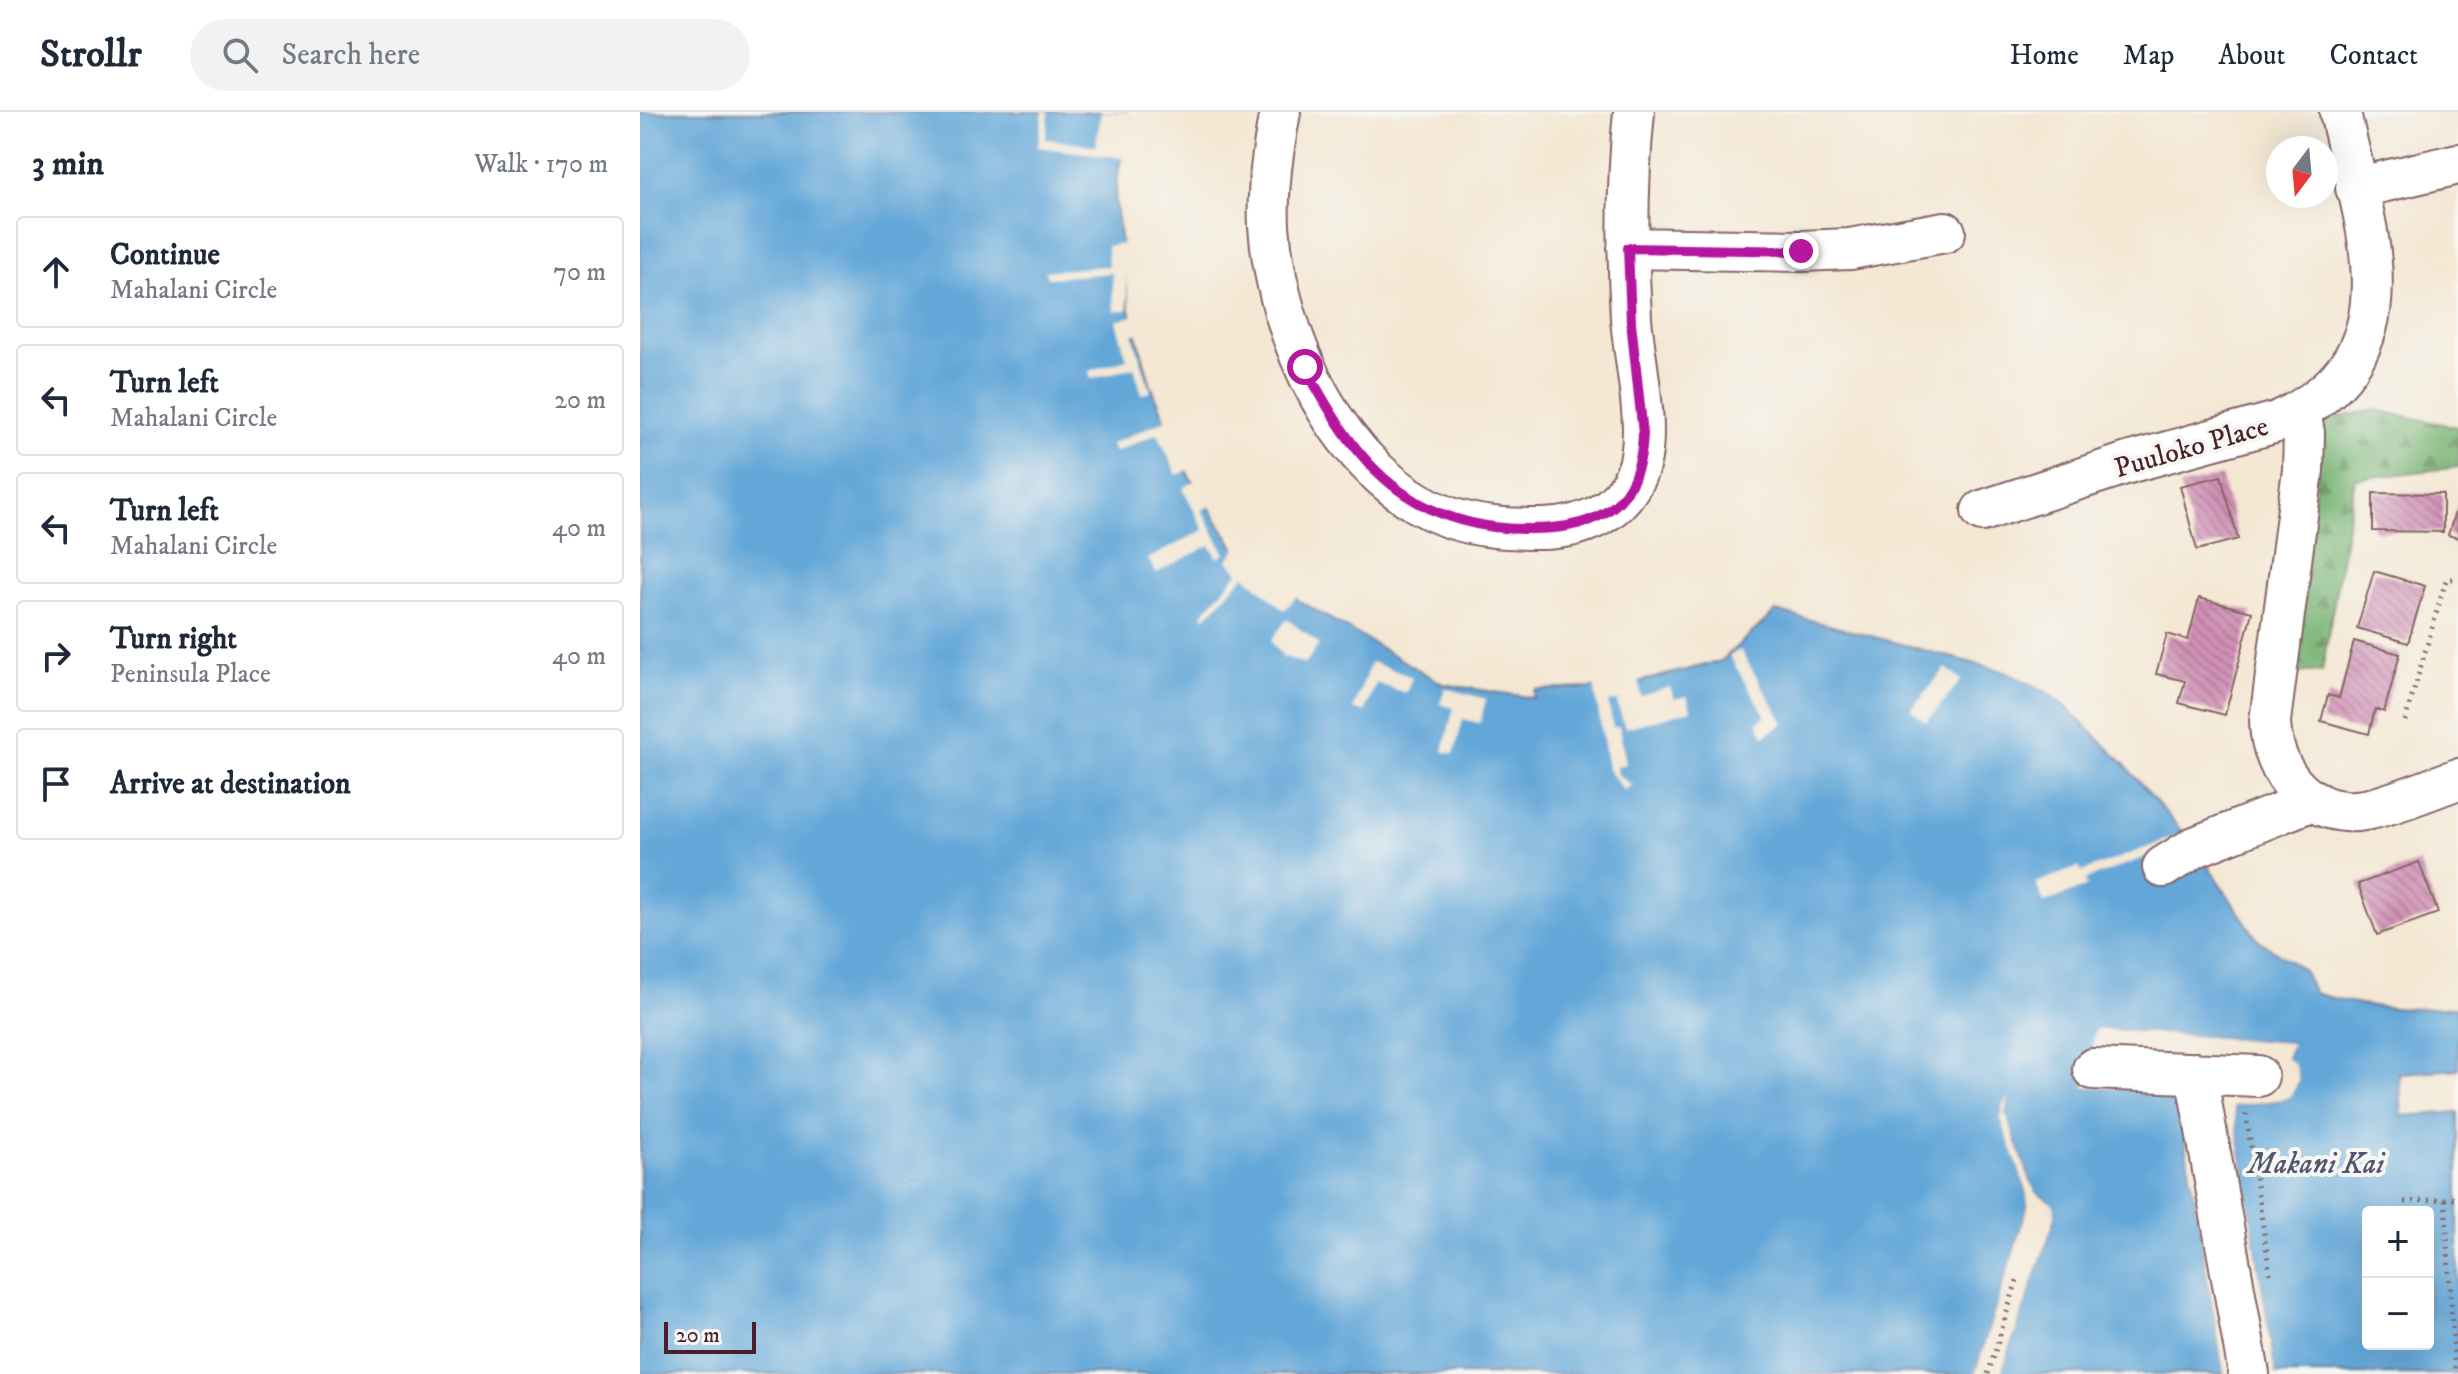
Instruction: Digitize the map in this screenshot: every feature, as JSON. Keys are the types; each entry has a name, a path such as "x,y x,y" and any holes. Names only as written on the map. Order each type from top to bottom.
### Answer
{"street":[{"path":"1280,112 1272,152 1269,225 1280,298 1295,345 1321,398 1361,454 1404,494 1448,517 1490,527 1563,528 1578,526 1606,513 1629,489 1638,471 1643,434 1631,322 1628,248 1634,112"},
{"name":"Puuloko Place","path":"1982,511 2093,473 2277,422 2321,398 2342,376 2359,351 2366,333 2373,294 2372,265 2340,112"},
{"path":"2356,188 2458,164"},
{"path":"1628,248 1838,250 1945,232"},
{"path":"2300,412 2304,433 2303,470 2270,721 2270,740 2285,775 2297,790 2313,800 2331,808 2350,810 2369,809 2458,779"},
{"path":"2163,867 2195,847 2313,800"},
{"path":"2093,1069 2258,1076"},
{"path":"2196,1073 2249,1374"}],"path":[{"path":"2405,721 2446,580 2458,578"},
{"path":"2246,1114 2271,1282"},
{"path":"2404,1202 2458,1198"},
{"path":"2445,1199 2455,1374"},
{"path":"1988,1374 2017,1280"}],"green space":[{"path":"2375,410 2458,427 2458,467 2355,479 2322,671 2292,673 2324,420"}],"water":[{"name":"Makani Kai","path":"640,112 1127,112 1115,198 1129,307 1150,383 1188,474 1235,548 1298,600 1443,684 1534,698 1535,690 1618,687 1721,661 1776,611 2003,671 2045,691 2064,705 2124,764 2195,847 2258,940 2303,970 2314,993 2386,1008 2458,1007 2458,1069 2399,1073 2402,1116 2458,1112 2458,1374 2275,1374 2233,1106 2284,1099 2299,1080 2286,1058 2292,1043 2097,1029 2084,1087 2176,1089 2224,1374 2001,1374 2055,1217 2047,1199 2037,1193 2031,1184 2006,1114 2008,1099 2001,1112 2026,1189 2028,1207 1975,1374 640,1374"}],"pier":[{"path":"1043,112 1049,112 1046,139 1096,146 1101,112 1131,112 1125,158 1038,147"},
{"path":"1124,244 1128,310 1114,311 1112,273 1047,278 1046,271 1108,266 1107,246"},
{"path":"1135,315 1140,332 1133,335 1151,392 1142,394 1134,367 1091,379 1089,371 1127,359 1116,321"},
{"path":"1167,419 1190,469 1177,475 1158,433 1115,452 1111,444"},
{"path":"1197,480 1211,505 1202,510 1225,554 1218,558 1210,545 1156,573 1148,559 1204,530 1183,488"},
{"path":"1239,546 1298,595 1284,610 1245,575 1206,617 1202,614 1239,572 1227,560"},
{"path":"1287,619 1319,644 1305,664 1283,656 1271,641"},
{"path":"1740,650 1784,723 1764,736 1757,722 1766,716 1729,656"},
{"path":"1371,662 1412,677 1406,693 1376,683 1364,712 1353,709"},
{"path":"1946,668 1961,680 1926,722 1911,709"},
{"path":"1638,678 1641,696 1670,687 1674,699 1687,696 1691,710 1625,728 1617,702 1624,700 1608,702 1613,728 1619,727 1626,764 1616,766 1618,775 1632,785 1624,790 1608,769 1594,684"},
{"path":"1445,688 1486,699 1480,723 1463,719 1454,754 1443,751 1454,708 1440,704"},
{"path":"2183,834 2185,842 2085,880 2087,886 2044,903 2036,883 2079,867 2082,872"},
{"path":"2096,1029 2292,1043 2286,1058 2294,1064 2299,1080 2291,1095 2284,1099 2233,1106 2275,1374 2271,1374 2229,1106 2232,1102 2282,1096 2288,1092 2295,1080 2290,1066 2282,1059 2286,1047 2100,1033 2088,1083 2180,1087 2228,1374 2224,1374 2177,1089 2083,1087"},
{"path":"2009,1097 2006,1114 2031,1184 2037,1193 2054,1205 2055,1217 2001,1374 1997,1374 2051,1217 2050,1207 2031,1191 2032,1208 1979,1374 1975,1374 2028,1207 2026,1189 2001,1119 2003,1106"}],"building":[{"path":"2221,476 2238,539 2197,550 2180,486"},
{"path":"2373,493 2443,494 2443,532 2373,531"},
{"path":"2458,503 2458,538 2448,535"},
{"path":"2374,571 2425,586 2408,643 2357,628"},
{"path":"2199,598 2252,612 2225,715 2179,703 2185,681 2156,674 2167,634 2188,640"},
{"path":"2354,641 2400,654 2384,712 2375,709 2369,734 2321,721 2328,695 2339,698"},
{"path":"2419,862 2438,913 2377,935 2358,884"}],"route":[{"path":"1305,367 1321,398 1361,454 1385,479 1426,507 1448,517 1490,527 1578,526 1606,513 1617,503 1629,489 1642,453 1628,248 1801,251"}]}
